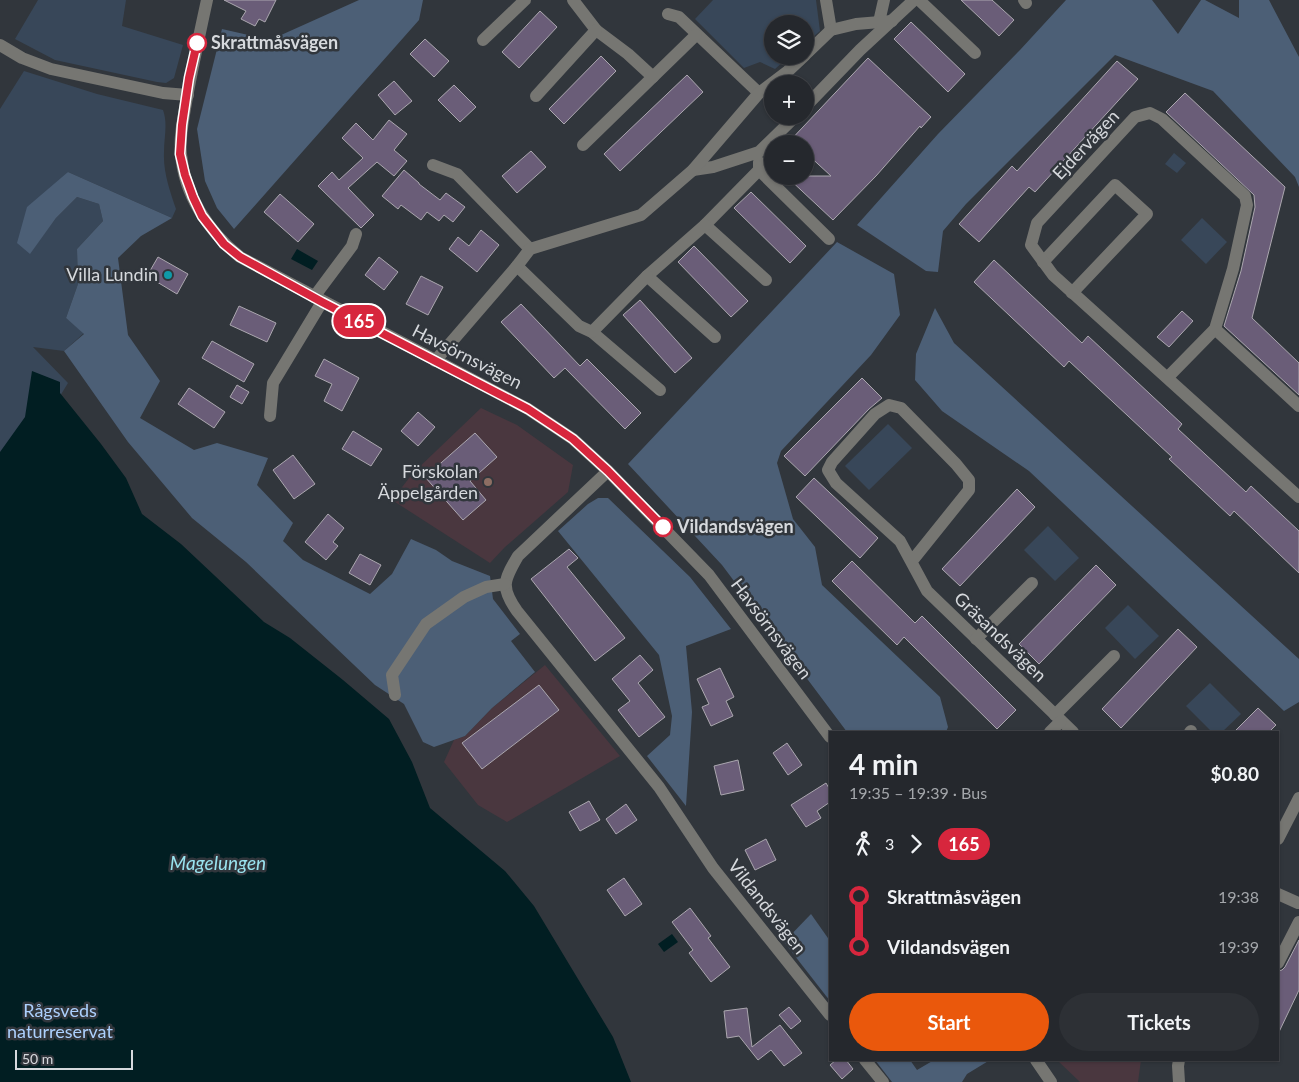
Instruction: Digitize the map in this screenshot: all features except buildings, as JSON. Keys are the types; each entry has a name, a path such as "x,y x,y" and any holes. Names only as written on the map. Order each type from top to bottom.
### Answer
{"street":[{"name":"Havsörnsvägen","path":"207,0 189,78 180,154 185,175 202,216 224,244 240,257 318,300 528,409 573,439 608,471 709,575 829,736"},
{"path":"483,40 525,0"},
{"path":"573,0 596,30 628,54 653,77"},
{"path":"826,0 831,30"},
{"path":"879,22 884,0"},
{"path":"814,98 860,50 914,0"},
{"path":"919,0 975,53"},
{"path":"668,14 679,17 696,36 758,93"},
{"path":"814,46 831,30 856,24 892,21"},
{"path":"536,96 596,30"},
{"path":"583,145 696,36"},
{"path":"0,45 22,58 51,69 163,93 188,95"},
{"path":"435,361 530,249 641,215 693,170 758,93 794,65"},
{"name":"Ejdervägen","path":"1167,378 1215,329 1233,269 1248,205 1245,196 1162,118 1150,113 1136,117 1037,223 1031,245 1053,275 1072,293 1299,498"},
{"path":"693,170 712,167 760,152 787,125"},
{"path":"592,332 647,276 705,225 758,170 760,152"},
{"path":"433,165 457,174 530,249"},
{"path":"758,170 829,239"},
{"path":"1043,262 1115,185 1147,214 1072,293"},
{"path":"705,225 766,280"},
{"path":"270,416 273,383 318,300 352,246 356,234"},
{"path":"517,266 579,326 592,332 660,390"},
{"path":"647,276 715,337"},
{"path":"1215,329 1299,406"},
{"name":"Gräsandsvägen","path":"912,561 968,490 969,480 956,464 901,408 889,405 875,414 832,462 828,470 836,483 900,541 927,591 1072,731"},
{"path":"394,695 392,675 426,624 464,597 486,587 505,584 518,556 608,471"},
{"path":"976,639 1032,583"},
{"name":"Vildandsvägen","path":"505,584 507,597 517,611 660,787 714,868 829,1014"},
{"path":"1051,731 1058,718 1114,656"},
{"path":"1279,837 1299,798"},
{"path":"1279,894 1298,903"},
{"path":"1279,961 1299,922"},
{"path":"866,1061 883,1082"},
{"path":"1037,1061 1051,1082"},
{"path":"1179,1061 1179,1082"}],"shaded area":[{"path":"38,0 126,0 122,26 183,45 174,78 166,83 157,82 55,60 15,39"},
{"path":"359,0 423,0 419,20 234,229 217,208 205,181 197,129 222,29 270,40"},
{"path":"713,0 816,0 820,31 814,36 814,15 764,15 764,64 760,62 744,68 695,19"},
{"path":"1066,0 1152,0 1178,34 1201,0 1205,0 1239,18 1239,0 1269,0 1299,57 1299,187 1295,177 1213,91 1115,55 966,204 943,231 938,272 926,271 857,225 938,134"},
{"path":"766,65 780,65 775,69"},
{"path":"24,71 97,94 163,110 166,125 165,167 167,181 176,209 172,218 68,172 29,254 56,218 77,197 99,204 103,221 77,249 78,284 66,318 84,333 64,351 33,347 68,383 0,494 0,109"},
{"path":"1174,153 1186,163 1177,173 1165,164"},
{"path":"68,172 172,218 141,236 118,258 128,335 160,381 140,418 194,450 217,443 268,458 257,485 293,523 283,541 303,560 370,594 392,574 411,539 436,550 452,561 490,576 493,599 520,634 511,641 535,672 492,708 465,736 434,747 423,742 404,704 375,685 246,562 192,518 128,442 64,351 84,334 66,318 78,284 77,249 103,221 99,204 77,197 56,218 30,254 17,243 27,207"},
{"path":"1202,218 1227,242 1206,264 1181,240"},
{"path":"837,242 894,274 900,315 871,355 781,451 777,463 793,519 815,547 822,585 940,697 948,727 946,731 846,731 722,565 628,464"},
{"path":"935,308 954,343 1299,659 1299,702 1284,711 1029,471 942,411 915,380 916,354"},
{"name":"Förskolan Äppelgården","path":"481,408 517,425 573,465 568,492 505,547 490,563 392,500 413,473"},
{"path":"888,424 912,448 869,490 845,466"},
{"path":"598,498 608,498 690,577 731,629 686,646 692,712 686,806 647,756 670,735 672,716 659,655 558,531 588,504"},
{"path":"1048,526 1079,558 1055,581 1024,550"},
{"path":"1128,605 1159,636 1135,659 1105,628"},
{"path":"545,665 620,756 507,822 478,805 444,762 454,740 465,736 492,708"},
{"path":"1210,683 1241,714 1223,731 1211,731 1186,706"},
{"path":"811,914 829,940 829,1000 784,942"},
{"path":"876,1061 911,1061 917,1070 932,1061 988,1061 967,1074 962,1082 892,1082"},
{"path":"1058,1061 1141,1061 1138,1082 1080,1082"}],"water":[{"path":"297,249 318,261 312,270 291,259"},
{"name":"Magelungen","path":"32,371 60,382 60,393 126,478 142,514 181,544 264,622 290,638 389,719 412,762 430,808 505,871 534,906 613,1037 631,1082 0,1082 0,452 25,417"},
{"path":"672,934 678,942 664,952 658,944"}],"bus line":[{"name":"165","path":"197,43 189,78 180,154 185,175 202,216 224,244 240,257 322,302 528,409 552,424 573,439 608,471 663,527"}],"place":[{"name":"Skrattmåsvägen","path":"197,43"},
{"name":"Villa Lundin","path":"168,275"},
{"name":"Förskolan Äppelgården","path":"488,482"},
{"name":"Vildandsvägen","path":"663,527"}],"park label":[{"name":"Rågsveds naturreservat","path":"60,1021"}]}
